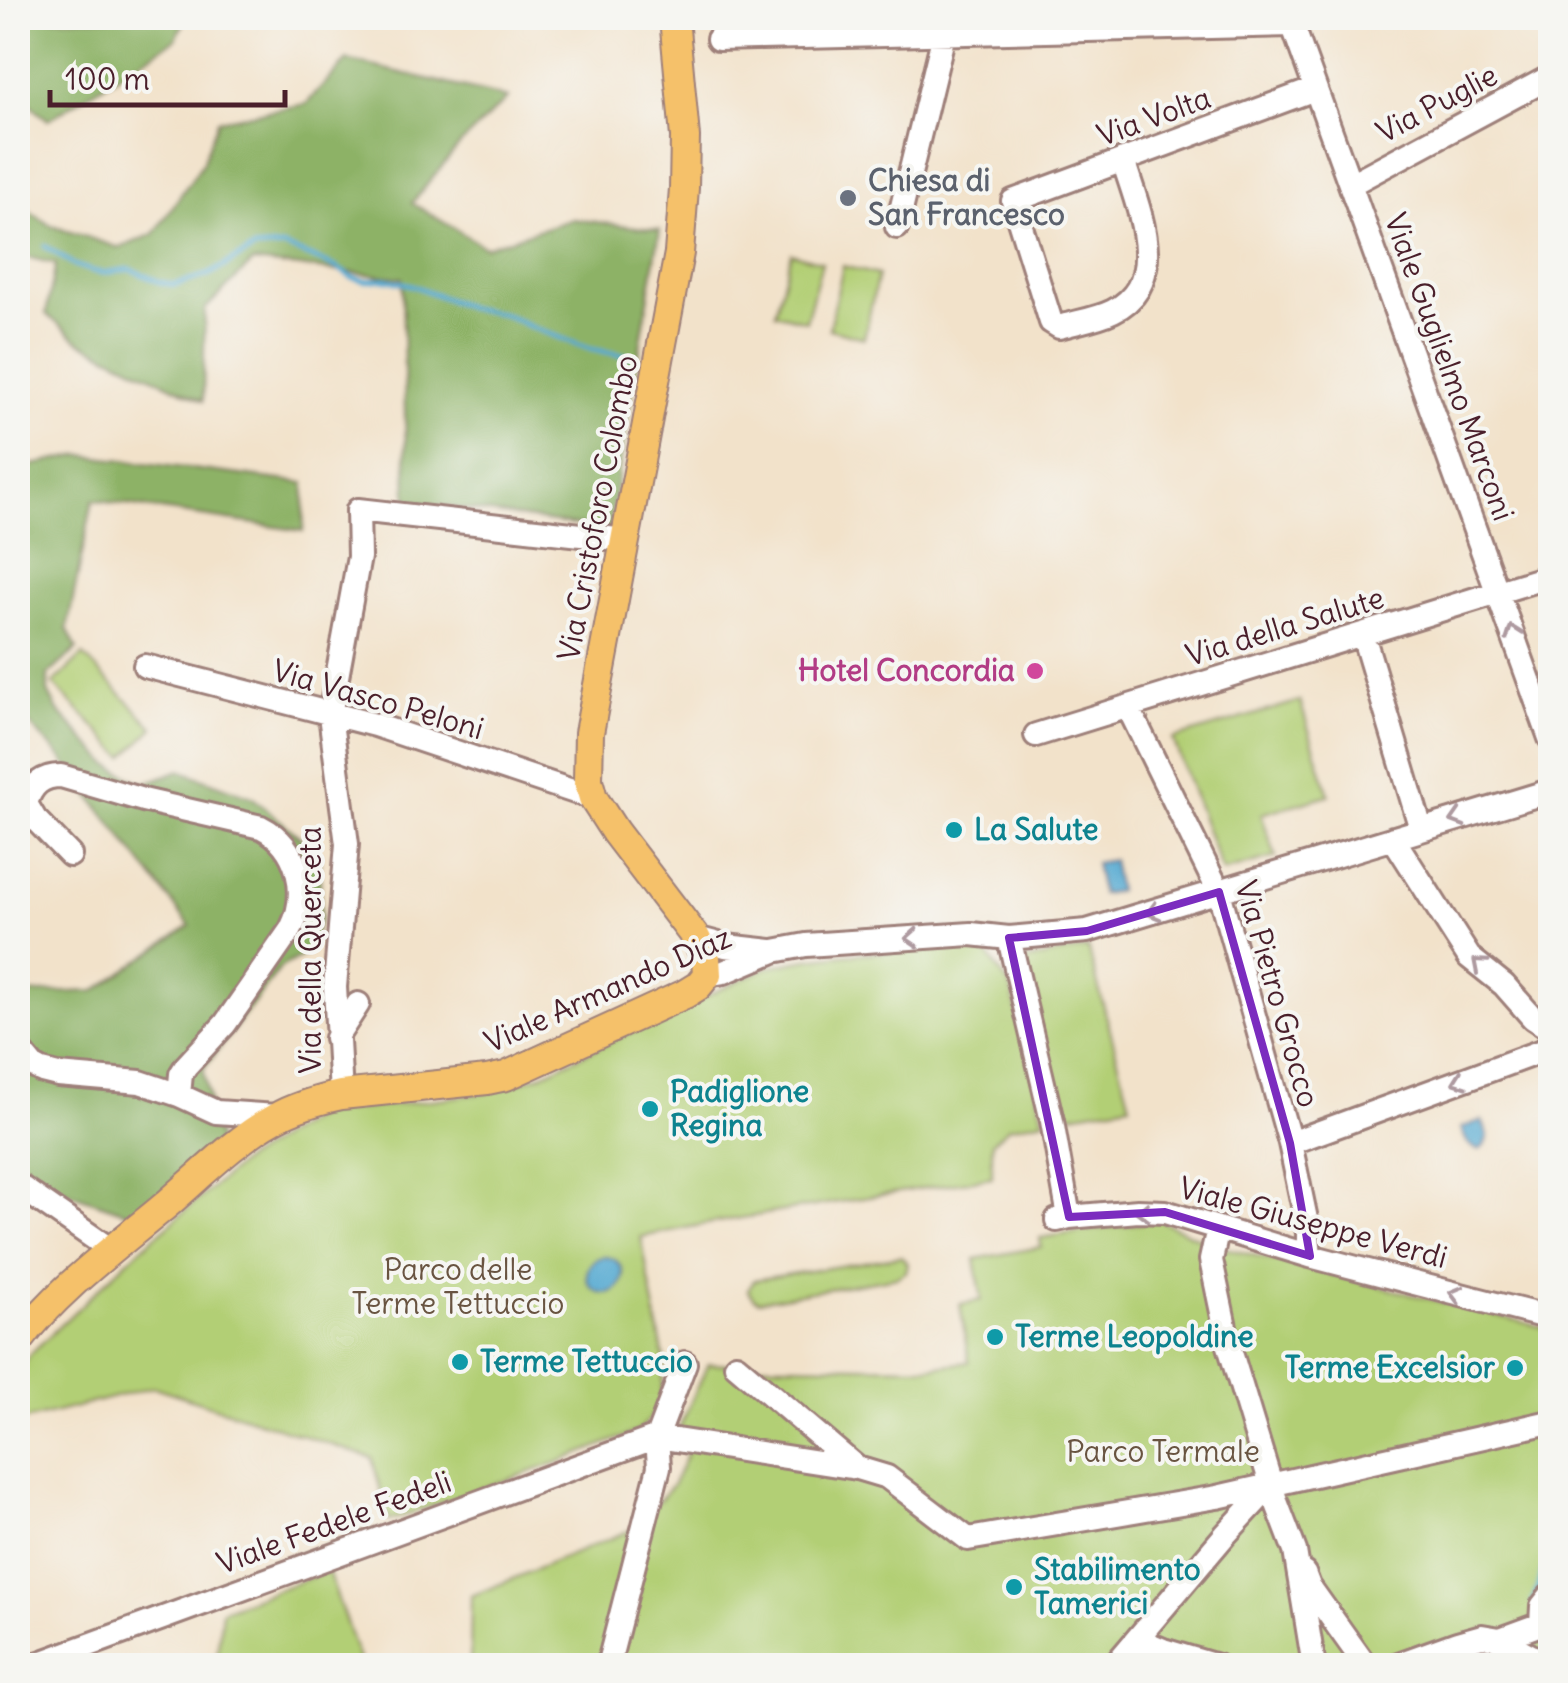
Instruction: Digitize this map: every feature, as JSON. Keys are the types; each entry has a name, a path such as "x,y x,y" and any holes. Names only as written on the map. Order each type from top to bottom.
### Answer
{"main road":[{"name":"Via Cristoforo Colombo","path":"674,18 684,137 678,253 586,760 593,798 696,938 706,958 707,975"},
{"name":"Viale Armando Diaz","path":"18,1342 112,1250 232,1148 277,1116 341,1095 506,1076 686,994 707,975"}],"street":[{"path":"718,39 1291,22"},
{"name":"Viale Guglielmo Marconi","path":"1291,22 1550,738"},
{"path":"897,227 944,34"},
{"name":"Via Puglie","path":"1351,184 1550,77"},
{"name":"Via Volta","path":"1123,160 1146,237 1147,267 1139,287 1113,311 1059,326 1051,322 1012,201 1315,88"},
{"name":"Via della Querceta","path":"341,1095 335,987 346,844 330,715 359,557 358,510 626,540"},
{"name":"Via della Salute","path":"1036,735 1550,576"},
{"path":"1363,635 1421,830"},
{"name":"Via Vasco Peloni","path":"145,666 375,726 593,798"},
{"name":"Via Pietro Grocco","path":"1128,707 1219,892 1290,1143 1310,1256"},
{"path":"70,854 35,819 26,804 32,790 47,777 61,776 261,827 282,844 297,868 300,900 291,930 239,1005 186,1066 178,1094"},
{"name":"Viale Armando Diaz","path":"707,975 774,951 806,945 971,934 1010,938 1087,931 1550,790"},
{"path":"1393,838 1469,957 1550,1030"},
{"name":"Viale Armando Diaz","path":"696,938 774,951"},
{"name":"Viale Giuseppe Verdi","path":"1010,938 1052,1121 1063,1219 1165,1212 1310,1256 1550,1318"},
{"path":"336,1038 358,1004"},
{"path":"1290,1143 1550,1048"},
{"path":"19,1052 32,1066 58,1075 140,1082 216,1112 277,1116"},
{"path":"18,1185 112,1250"},
{"path":"1218,1228 1211,1260 1229,1346 1269,1477 1309,1586 1366,1666"},
{"path":"608,1666 658,1467 656,1438 685,1364"},
{"path":"736,1365 857,1468"},
{"path":"656,1438 857,1468 887,1476 968,1538 1217,1496 1269,1477 1550,1422"},
{"name":"Viale Fedele Fedeli","path":"32,1666 656,1438"},
{"path":"1114,1666 1269,1477"},
{"path":"1295,1551 1314,1666"},
{"path":"1500,1639 1541,1624 1542,1606 1550,1596"},
{"path":"1393,1666 1482,1636 1500,1639 1550,1666"},
{"path":"1137,1639 1217,1666"}],"highlighted area":[{"path":"1219,892 1290,1143 1310,1256 1165,1212 1069,1217 1009,938 1087,931"}],"green space":[{"path":"18,18 186,18 176,39 48,120 18,94"},
{"path":"347,60 508,98 462,142 412,203 485,247 573,219 660,230 609,530 407,501 402,278 253,262 205,309 203,401 80,342 46,314 56,264 18,255 18,204 52,226 120,248 154,234 202,164 218,120 306,104"},
{"path":"791,253 822,262 806,321 775,313"},
{"path":"843,266 878,275 864,338 829,329"},
{"path":"81,455 305,483 303,531 93,500 67,629 77,649 48,675 48,692 58,711 108,764 143,784 180,770 252,797 319,853 321,917 309,952 281,967 203,1070 219,1148 134,1215 37,1182 18,1167 18,994 95,991 190,926 58,754 18,713 18,468"},
{"path":"83,655 154,728 124,757 53,684"},
{"path":"1300,701 1329,795 1261,814 1276,857 1222,872 1173,739"},
{"name":"Parco delle Terme Tettuccio","path":"976,948 987,953 1011,988 1044,1120 1009,1127 992,1142 992,1177 641,1237 665,1364 660,1401 639,1431 389,1521 372,1458 154,1387 18,1422 18,1379 28,1356 137,1252 242,1162 320,1114 485,1093 538,1076 763,969 840,955"},
{"path":"1088,948 1130,1104 1055,1117 1023,961"},
{"name":"Parco Termale","path":"1159,1220 1217,1246 1550,1329 1550,1665 470,1666 471,1596 636,1528 673,1484 686,1456 680,1426 708,1364 930,1367 969,1362 960,1304 982,1300 975,1259 1041,1247 1040,1238"},
{"path":"901,1256 908,1264 906,1272 897,1277 759,1301 748,1290 754,1280"},
{"path":"328,1571 361,1665 216,1665 222,1610"}],"water":[{"path":"1112,860 1118,891 1101,894 1095,863"},
{"path":"1482,1120 1488,1136 1479,1150 1469,1144 1461,1128"},
{"path":"605,1257 618,1262 623,1275 618,1288 605,1293 592,1288 587,1275 592,1262"}],"waterway":[{"path":"45,246 74,265 92,271 130,269 175,285 208,275 254,249 285,247 351,277 412,285 469,308 503,314 590,349 629,356"},
{"path":"1533,1602 1550,1550"},
{"path":"1504,1666 1508,1652"}],"place":[{"name":"Chiesa di San Francesco","path":"848,198"},
{"name":"Hotel Concordia","path":"1035,671"},
{"name":"La Salute","path":"954,830"},
{"name":"Padiglione Regina","path":"650,1109"},
{"name":"Terme Leopoldine","path":"995,1337"},
{"name":"Terme Tettuccio","path":"460,1362"},
{"name":"Terme Excelsior","path":"1515,1368"},
{"name":"Stabilimento Tamerici","path":"1014,1587"}]}
